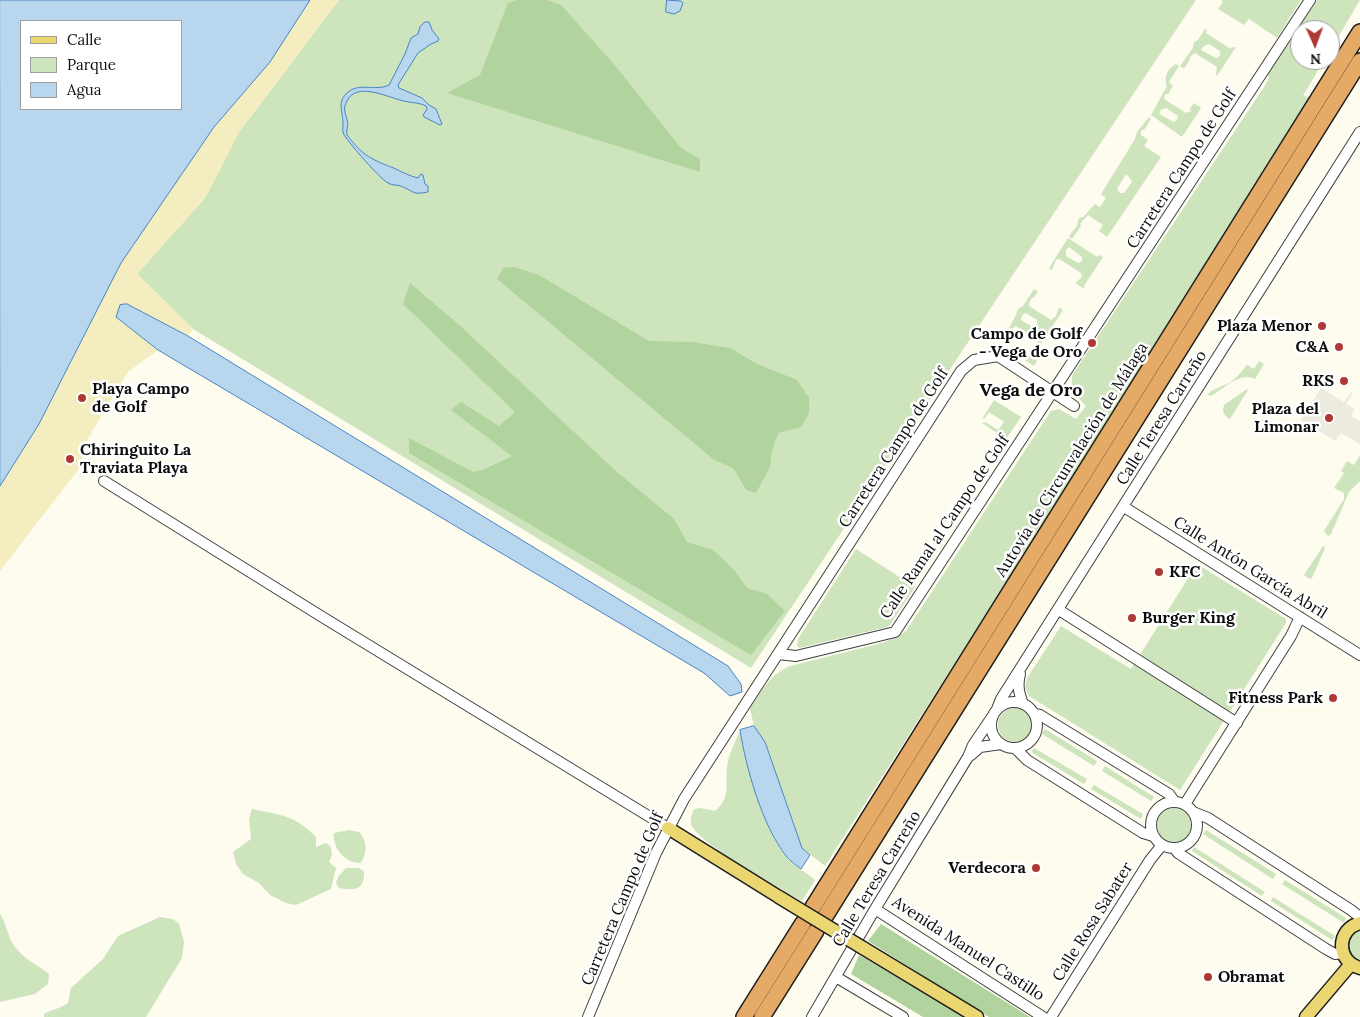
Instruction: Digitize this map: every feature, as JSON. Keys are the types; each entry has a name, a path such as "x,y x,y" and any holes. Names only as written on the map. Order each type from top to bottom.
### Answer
{"highway":[{"name":"Autovía de Circunvalación de Málaga","path":"813,907 1360,32"},
{"name":"Autovía de Circunvalación de Málaga","path":"826,915 1360,61"},
{"path":"744,1017 809,927 762,1017"}],"main road":[{"path":"668,828 977,1017"},
{"path":"1306,1017 1356,966 1343,953 1342,939 1350,928 1360,923"}],"street":[{"name":"Carretera Campo de Golf","path":"588,1017 668,828 730,727 961,370 974,360 998,356 1054,392 1310,0"},
{"name":"Calle Teresa Carreño","path":"812,1017 1001,699 1360,132"},
{"path":"1054,392 1074,406"},
{"name":"Calle Ramal al Campo de Golf","path":"778,654 796,656 895,632 1054,392"},
{"path":"104,481 668,828"},
{"name":"Calle Antón García Abril","path":"1124,507 1360,655"},
{"path":"1058,610 1237,722"},
{"path":"1189,808 1237,722 1291,636 1300,617"},
{"name":"Calle Teresa Carreño","path":"1022,668 1018,683 1018,693 1023,704"},
{"path":"1009,702 1023,704 1035,714 1038,722 1034,737 1022,747 1015,748 1001,744 995,739 992,732 994,713 1009,702"},
{"path":"1035,714 1040,715 1169,794 1174,801 1208,818 1360,917"},
{"name":"Calle Teresa Carreño","path":"968,757 980,747 1001,744"},
{"path":"1015,748 1027,760 1143,833 1153,836"},
{"path":"1174,801 1159,806 1151,820 1150,828 1153,836 1162,845 1174,848 1188,843 1193,838 1197,825 1189,808"},
{"name":"Calle Rosa Sabater","path":"1051,1017 1150,860 1162,845"},
{"path":"1174,848 1178,853 1334,954 1343,953"},
{"name":"Avenida Manuel Castillo","path":"875,909 1043,1017"},
{"path":"836,977 903,1017"}],"green space":[{"path":"339,0 1196,0 751,668 193,329 137,274 205,198 239,132"},
{"path":"517,0 547,0 561,5 613,63 681,148 700,159 700,172 447,93 480,75 508,3"},
{"path":"1221,0 1301,0 1277,38 1249,19 1244,25 1218,9 1223,2"},
{"path":"1317,0 1360,0 1340,34 1340,20 1303,20"},
{"path":"1205,29 1207,30 1206,33 1229,48 1236,47 1217,76 1217,67 1195,53 1190,57 1184,69 1180,66 1193,48 1194,42 1198,40","holes":["1209,44 1220,51 1220,56 1216,58 1201,50"]},
{"path":"1290,40 1290,70 1318,70 1303,96 1309,97 1024,553 1018,556 1020,561 825,866 802,848 765,742 754,726 750,708 772,678 790,666 882,643 906,631 1051,411 1059,409 1076,419 1086,406 1074,392 1072,384 1073,374 1264,87 1269,78 1267,74"},
{"path":"1176,64 1179,66 1169,82 1173,86 1168,94 1165,94 1164,99 1186,113 1191,111 1190,108 1194,103 1201,108 1182,137 1151,115 1167,86 1166,76","holes":["1166,108 1178,116 1174,122 1159,114 1161,110"]},
{"path":"1149,117 1151,119 1144,130 1141,130 1141,135 1148,140 1144,146 1161,157 1107,237 1099,231 1103,225 1088,215 1080,224 1081,226 1072,239 1069,236 1077,226 1079,218 1083,217 1095,204 1100,207 1106,198 1101,194 1135,139 1137,132","holes":["1126,174 1132,182 1124,193 1120,193 1117,189"]},
{"path":"1068,238 1097,257 1099,255 1103,257 1084,286 1085,289 1075,283 1082,277 1081,273 1059,259 1056,260 1052,270 1049,268","holes":["1069,247 1082,257 1082,261 1078,263 1066,256 1066,250"]},
{"path":"514,267 539,275 649,341 692,342 730,348 757,364 797,380 809,398 809,413 801,427 778,433 772,451 770,467 756,493 746,490 734,469 713,459 497,279 503,268"},
{"path":"410,283 458,324 617,472 674,519 687,542 713,550 735,571 747,588 767,594 785,611 751,655 409,453 409,438 473,472 483,470 512,456 451,410 461,402 499,426 515,412 403,304"},
{"path":"1034,289 1038,292 1030,300 1029,306 1051,320 1056,316 1059,307 1063,310 1034,355 1037,361 1034,366 1025,360 1032,348 1035,348 1038,340 1016,326 1008,330 1018,309 1023,306","holes":["1026,313 1037,320 1037,325 1033,327 1021,320 1022,315"]},
{"path":"1259,361 1264,364 1255,379 1244,377 1238,379 1211,396 1207,395 1214,389 1232,381 1247,365 1254,369"},
{"path":"1247,389 1230,419 1228,418 1223,412 1224,405"},
{"path":"994,400 1021,417 1006,439 982,423 985,422 998,430 1004,422 989,412 982,419"},
{"path":"1360,455 1360,481 1349,492 1331,534 1328,536 1324,531 1344,499 1344,493 1334,488 1344,473 1341,471 1347,461 1354,465"},
{"path":"1323,546 1325,548 1310,579 1304,575"},
{"path":"856,549 915,587 887,627 799,648 797,645 798,639"},
{"path":"1197,564 1286,619 1286,623 1180,790 1029,696 1025,687 1027,678 1061,626 1131,669"},
{"path":"1015,708 1027,713 1032,725 1027,737 1015,742 1003,737 998,725 1003,713"},
{"path":"1045,729 1097,761 1094,766 1042,734"},
{"path":"740,730 751,779 772,833 788,859 815,880 802,901 724,854 697,833 691,824 694,809 701,808 715,811 723,801 726,791 730,753"},
{"path":"1034,748 1087,779 1084,784 1031,752"},
{"path":"1105,766 1154,797 1151,801 1102,771"},
{"path":"1094,785 1143,814 1141,819 1091,789"},
{"path":"1174,808 1181,809 1186,813 1190,818 1190,832 1186,837 1181,841 1174,842 1167,841 1162,837 1158,832 1157,825 1158,818 1162,813 1167,809"},
{"path":"252,809 294,820 316,837 316,847 326,843 331,847 332,855 329,862 336,868 331,889 296,905 286,903 270,895 259,883 243,874 236,864 233,852 251,839 249,819"},
{"path":"349,830 359,832 364,840 365,851 361,863 355,863 345,858 335,844 334,833"},
{"path":"1206,830 1276,874 1273,879 1203,834"},
{"path":"1194,847 1265,892 1262,896 1192,851"},
{"path":"346,868 359,868 364,871 361,886 354,889 339,888 336,883 338,877"},
{"path":"1285,880 1346,918 1344,923 1282,884"},
{"path":"1273,897 1335,936 1332,940 1271,901"},
{"path":"0,914 15,947 49,974 48,984 35,994 0,1002"},
{"path":"160,917 173,919 179,924 184,942 182,958 146,1017 44,1017 44,1014 68,1003 71,988 103,959 118,936"},
{"path":"881,924 1030,1017 989,1017 868,941"},
{"path":"1360,930 1360,961 1349,950 1349,941"},
{"path":"859,955 964,1017 923,1017 851,974"}],"sand":[{"name":"Playa Campo de Golf","path":"310,0 339,0 239,132 205,198 137,274 193,329 188,336 127,304 116,317 158,350 128,372 84,445 81,466 0,571 0,486 39,424 121,263 214,127 270,62"}],"shaded area":[{"name":"Plaza del Limonar","path":"1321,388 1344,402 1351,392 1353,393 1346,404 1355,409 1351,416 1360,421 1360,444 1341,433 1335,441 1301,420"}],"water":[{"path":"0,0 310,0 270,62 214,127 121,263 39,424 0,486"},
{"path":"667,0 681,1 683,3 680,11 674,14 666,12"},
{"path":"425,22 429,22 439,39 418,53 398,85 399,88 422,98 436,109 442,124 440,125 424,117 423,115 427,109 426,106 371,92 357,92 351,95 345,106 348,124 347,135 363,153 380,163 418,178 421,174 423,175 425,184 428,186 428,192 419,193 388,183 378,175 352,146 344,135 341,104 343,97 356,88 378,88 389,85 411,38 418,34 420,27"},
{"path":"127,304 188,336 728,666 741,684 742,692 730,696 704,673 158,350 116,317 120,305"},
{"path":"754,726 765,742 802,848 810,855 801,869 788,858 777,843 756,796 740,730"}],"place":[{"name":"Plaza Menor","path":"1322,326"},
{"name":"Campo de Golf - Vega de Oro","path":"1092,343"},
{"name":"C&A","path":"1339,347"},
{"name":"RKS","path":"1344,381"},
{"name":"Playa Campo de Golf","path":"82,398"},
{"name":"Plaza del Limonar","path":"1329,418"},
{"name":"Chiringuito La Traviata Playa","path":"70,459"},
{"name":"KFC","path":"1159,572"},
{"name":"Burger King","path":"1132,618"},
{"name":"Fitness Park","path":"1333,698"},
{"name":"Verdecora","path":"1036,868"},
{"name":"Obramat","path":"1208,977"}],"district":[{"name":"Vega de Oro","path":"1031,391"}]}
